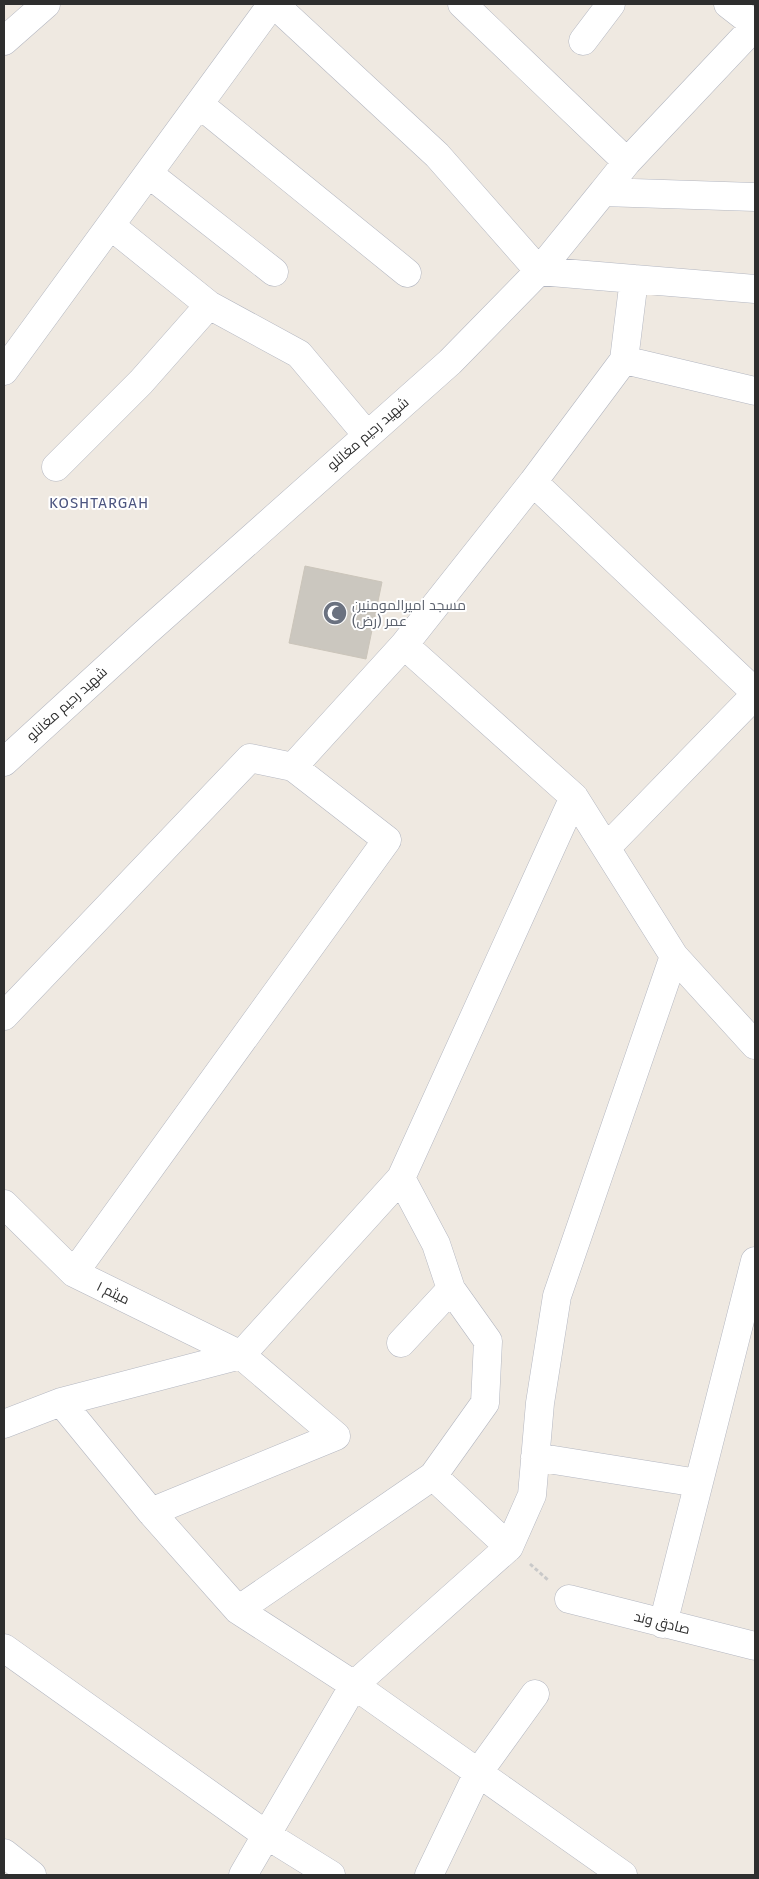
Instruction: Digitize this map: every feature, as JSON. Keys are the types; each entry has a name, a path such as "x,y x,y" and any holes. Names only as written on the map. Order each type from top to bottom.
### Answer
{"street":[{"path":"4,41 46,4"},
{"path":"4,371 273,4 437,155 539,271 755,289"},
{"path":"462,4 628,162"},
{"path":"583,40 612,4"},
{"path":"728,4 755,25"},
{"name":"شهید رحیم مغانلو","path":"4,762 450,362 539,271 628,162 755,25"},
{"path":"200,104 407,273"},
{"path":"149,174 274,272"},
{"path":"603,192 755,197"},
{"path":"111,226 210,305 299,354 367,435"},
{"path":"293,767 404,645 533,482 624,360 634,278"},
{"path":"56,467 141,382 210,305"},
{"path":"624,360 755,392"},
{"path":"533,482 755,693 607,847"},
{"path":"404,645 574,797 674,956 752,1036"},
{"path":"4,1016 250,758 293,767 387,840 74,1273"},
{"path":"4,1424 61,1402 241,1355 401,1178 574,797"},
{"path":"243,1875 354,1685 509,1546 532,1495 540,1403 557,1296 674,956"},
{"path":"238,1610 433,1476 485,1403 488,1341 451,1289 436,1244 401,1178"},
{"name":"۱ میثم","path":"4,1204 74,1273 241,1355 336,1436 151,1512"},
{"path":"663,1624 755,1261"},
{"path":"401,1342 451,1289"},
{"path":"61,1402 151,1512 238,1610 354,1685 623,1875"},
{"path":"535,1457 698,1483"},
{"path":"433,1476 509,1546"},
{"name":"صادق وند","path":"569,1599 755,1646"},
{"path":"4,1648 266,1834 331,1875"},
{"path":"429,1875 478,1773 536,1694"},
{"path":"4,1853 32,1875"}],"path":[{"path":"509,1546 569,1599"}],"building":[{"name":"مسجد امیرالمومنین عمر (رض)","path":"305,566 382,582 366,659 289,643"}],"place":[{"name":"مسجد امیرالمومنین عمر (رض)","path":"335,613"}],"district":[{"name":"KOSHTARGAH","path":"99,503"}]}
